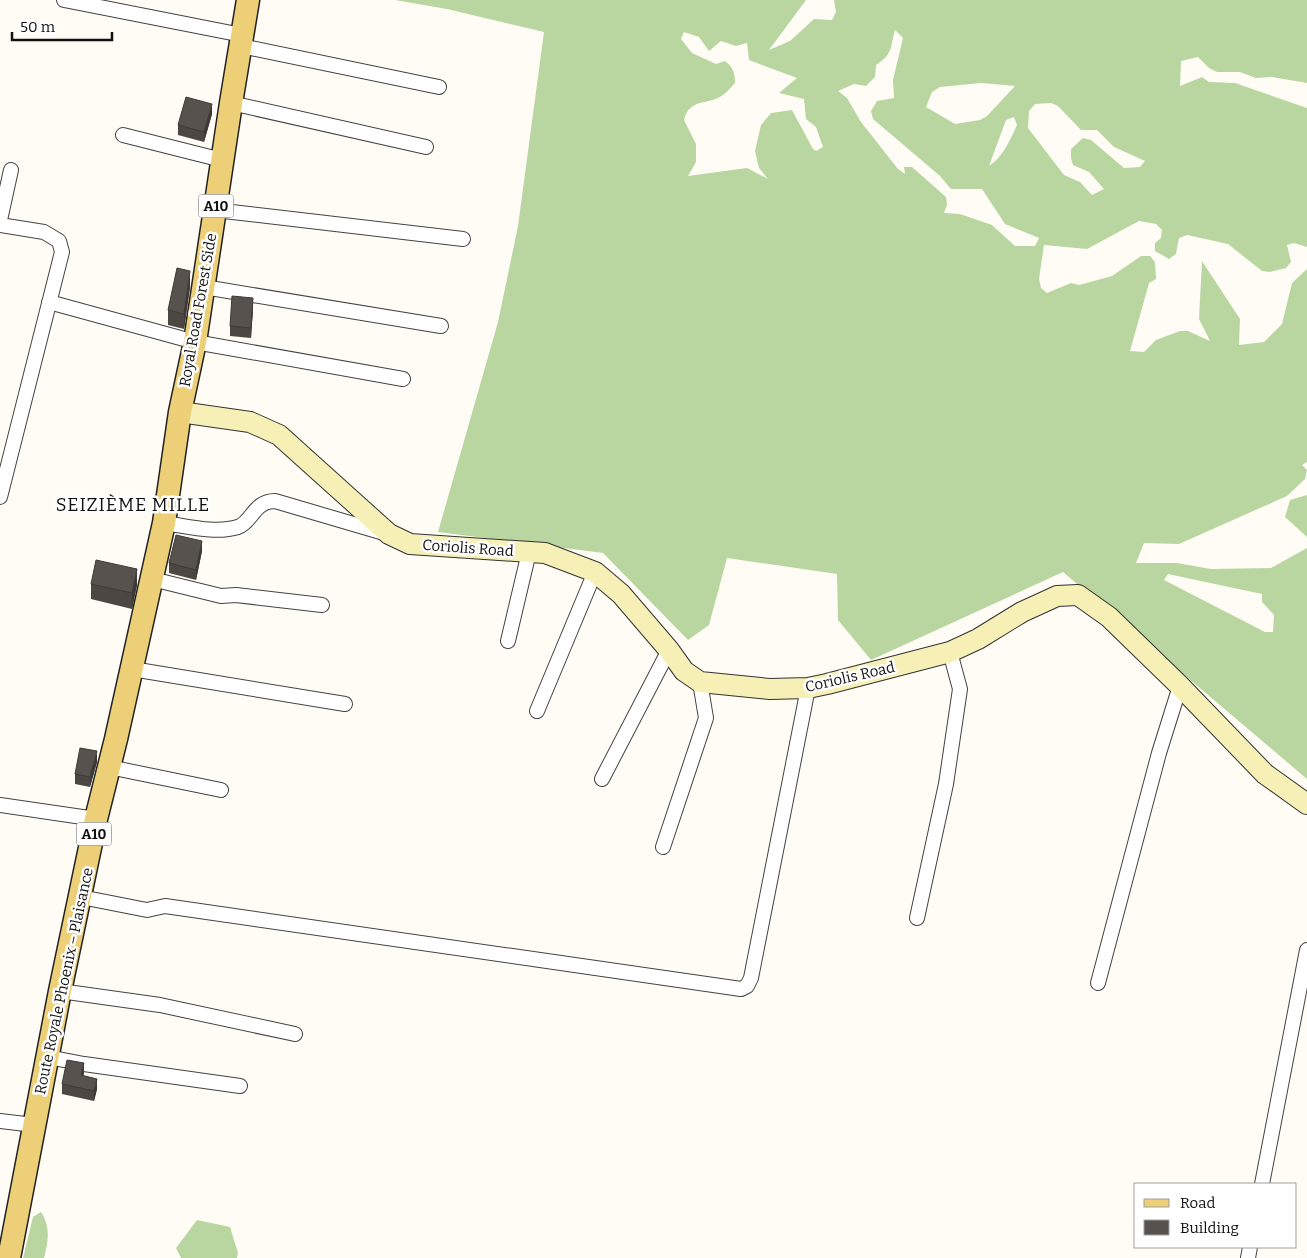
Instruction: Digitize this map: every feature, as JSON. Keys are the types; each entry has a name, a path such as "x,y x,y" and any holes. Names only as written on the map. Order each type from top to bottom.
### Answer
{"main road":[{"name":"Royal Road Forest Side","path":"180,412 195,342 248,0"},
{"name":"Route Royale Phoenix – Plaisance","path":"9,1258 60,991 96,819 132,669 164,523 180,412"},
{"name":"Coriolis Road","path":"180,412 250,422 279,435 389,534 410,544 545,553 595,572 621,594 669,650 684,671 700,682 770,689 808,688 950,652 978,639 1022,612 1057,596 1078,595 1109,617 1180,686 1265,774 1307,804"}],"street":[{"path":"64,0 439,87"},
{"path":"231,103 426,147"},
{"path":"124,135 222,160"},
{"path":"0,220 11,170"},
{"path":"215,210 463,239"},
{"path":"0,225 44,232 59,241 62,252 5,458 0,497"},
{"path":"204,287 441,326"},
{"path":"49,302 195,342 403,379"},
{"path":"164,523 220,530 240,526 256,509 268,501 275,501 389,534"},
{"path":"508,641 529,552"},
{"path":"537,711 595,572"},
{"path":"152,579 221,596 236,595 322,605"},
{"path":"602,779 669,650"},
{"path":"917,918 946,784 960,689 950,652"},
{"path":"132,669 345,704"},
{"path":"663,847 706,718 700,682"},
{"path":"1098,983 1159,752 1180,686"},
{"path":"81,897 147,910 165,906 740,989 747,986 751,978 808,688"},
{"path":"109,767 221,790"},
{"path":"0,805 96,819"},
{"path":"1262,1183 1307,950"},
{"path":"60,991 160,1005 295,1034"},
{"path":"48,1057 84,1064 240,1086"},
{"path":"0,1121 34,1126"}],"green space":[{"path":"395,0 806,0 769,50 790,41 814,19 832,20 836,12 834,0 1307,0 1307,83 1272,77 1256,78 1240,72 1217,72 1209,68 1198,57 1181,61 1180,86 1202,77 1209,82 1235,83 1307,108 1307,247 1294,243 1287,245 1291,262 1286,268 1270,272 1262,271 1228,244 1187,235 1179,238 1176,254 1169,259 1155,251 1155,243 1161,238 1162,230 1156,224 1139,221 1087,249 1044,245 1039,279 1041,288 1047,293 1071,283 1079,285 1112,276 1141,256 1150,256 1155,262 1156,279 1149,283 1130,351 1144,352 1156,340 1180,331 1188,331 1210,341 1199,319 1202,261 1240,319 1239,345 1264,342 1282,324 1292,283 1307,269 1307,462 1302,465 1307,470 1305,479 1287,496 1179,544 1144,543 1136,563 1177,563 1211,569 1271,568 1307,548 1307,779 1063,572 871,660 838,620 837,574 727,558 709,625 688,640 603,553 438,532 498,322 518,226 544,32 447,9","holes":["895,30 903,38 893,80 894,98 877,101 871,111 873,119 940,176 951,189 982,189 1005,224 1039,238 1035,246 1015,246 992,225 960,214 944,213 947,205 946,197 912,167 904,167 905,174 898,169 861,122 847,98 838,91 854,84 866,86 875,77 876,65 890,50","684,32 699,37 709,51 721,41 736,46 747,43 749,60 797,78 779,93 804,99 806,119 816,127 823,147 816,151 813,149 792,110 771,113 761,125 755,151 759,168 768,179 747,168 688,176 696,162 696,144 684,120 687,113 695,105 723,95 735,83 733,70 725,61 716,64 692,53 681,39","981,83 1015,86 987,116 980,120 955,124 926,107 932,92 940,87","1051,103 1058,106 1081,130 1097,130 1114,147 1145,161 1140,167 1124,168 1091,140 1083,138 1071,149 1071,158 1073,165 1089,172 1104,189 1092,195 1080,182 1064,175 1028,128 1029,111 1035,104","1014,117 1017,125 1002,153 989,166 1006,120","1168,574 1262,594 1262,602 1274,615 1273,632 1265,632 1164,580"]},
{"path":"1307,495 1307,537 1285,517 1290,500"},
{"path":"41,1212 47,1229 44,1258 23,1258 33,1217"},
{"path":"197,1220 230,1227 238,1253 237,1258 181,1258 176,1248"}],"building":[{"path":"186,97 212,104 204,132 178,125"},
{"path":"177,268 190,271 184,314 168,310"},
{"path":"232,296 253,298 251,328 230,326"},
{"path":"176,535 202,541 196,570 169,563"},
{"path":"96,560 137,569 132,593 91,584"},
{"path":"80,748 97,751 90,777 75,774"},
{"path":"67,1060 84,1063 81,1075 97,1079 94,1091 62,1084"}],"district":[{"name":"SEIZIÈME MILLE","path":"133,505"}]}
